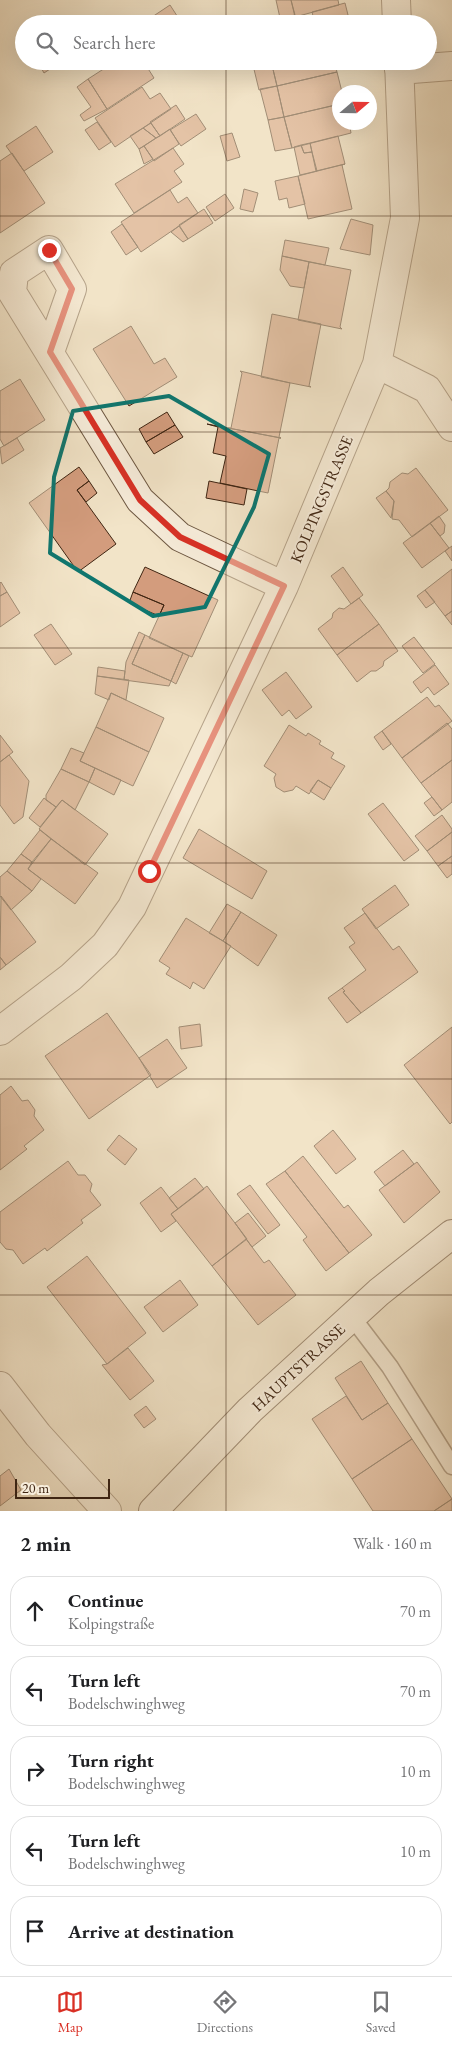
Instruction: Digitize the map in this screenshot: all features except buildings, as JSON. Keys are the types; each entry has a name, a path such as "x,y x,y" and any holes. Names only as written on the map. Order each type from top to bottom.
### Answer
{"street":[{"path":"396,0 397,15"},
{"path":"437,66 452,66"},
{"name":"KOLPINGSTRASSE","path":"0,1031 71,977 98,951 132,907 284,586 377,364 405,218 399,70"},
{"path":"50,352 140,500 180,537 284,586"},
{"path":"377,364 427,389 452,428"},
{"name":"HAUPTSTRASSE","path":"153,1511 250,1410 379,1292 452,1234"},
{"path":"0,1386 38,1435 108,1511"}],"lane":[{"path":"352,1317 390,1367 452,1466"}],"highlighted area":[{"path":"169,396 269,454 254,507 205,607 153,616 50,553 54,477 73,411"}],"route":[{"path":"49,250 72,289 50,352 140,500 180,537 284,586 149,871"}]}
